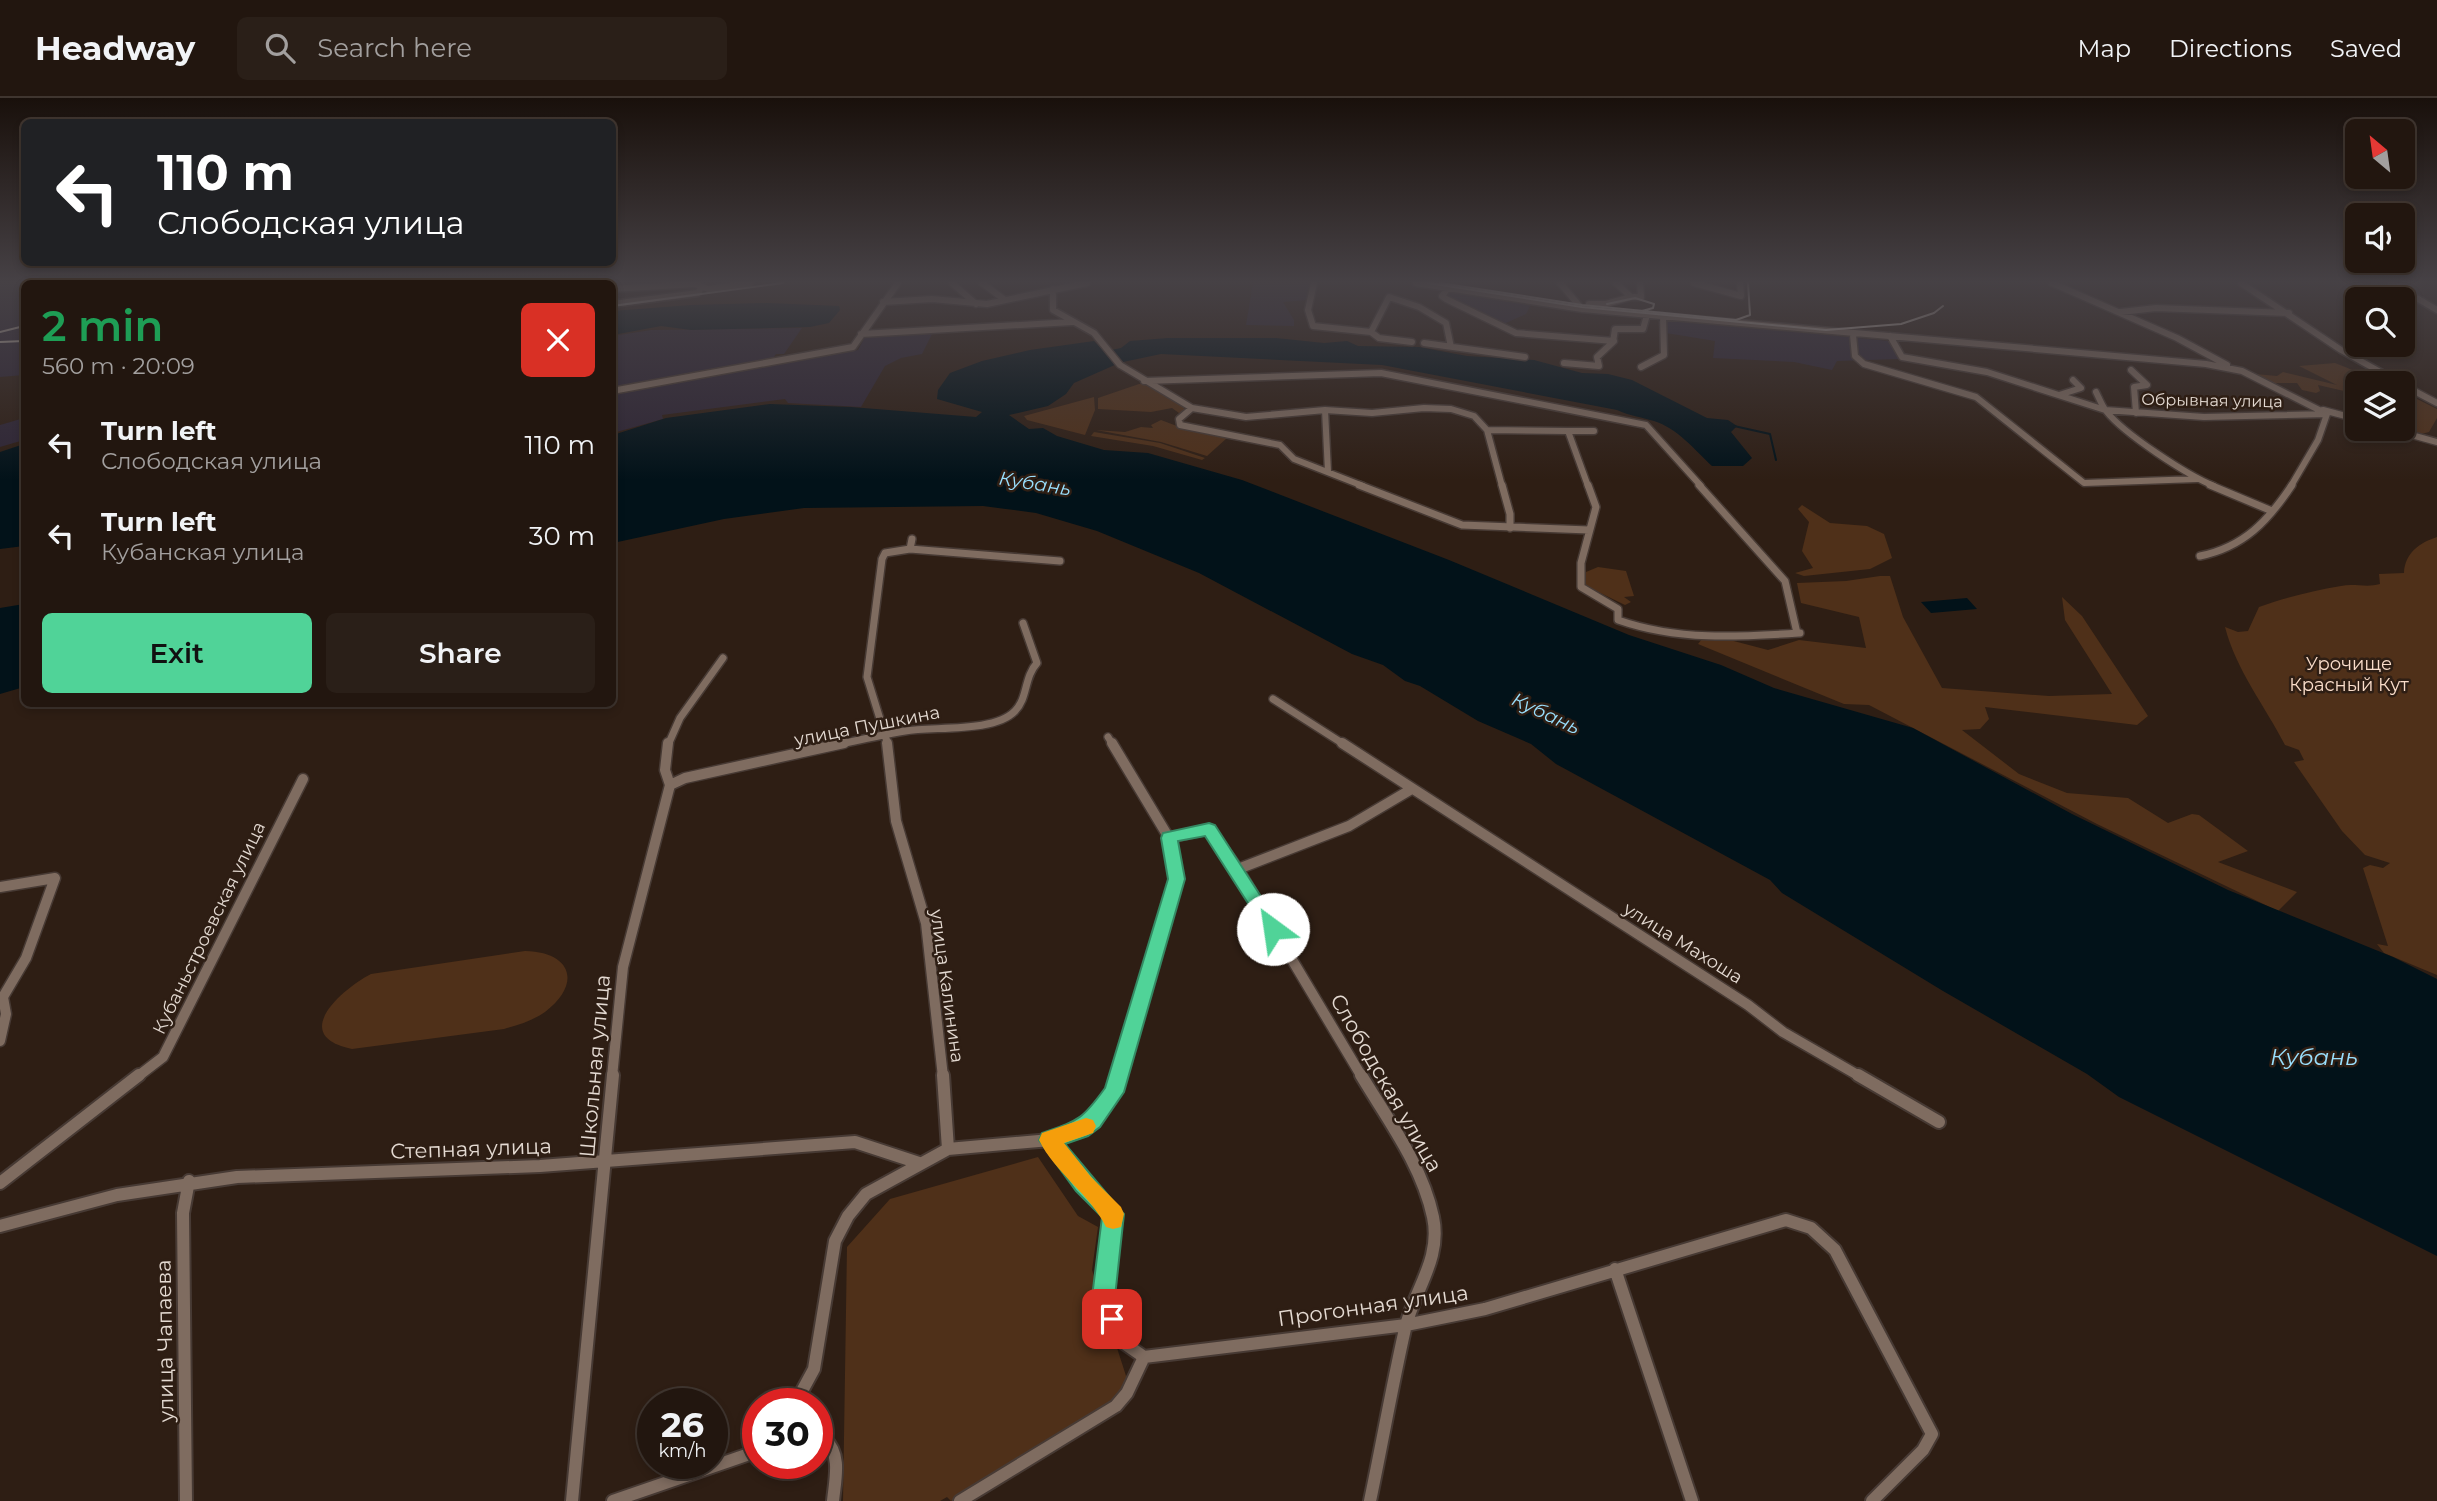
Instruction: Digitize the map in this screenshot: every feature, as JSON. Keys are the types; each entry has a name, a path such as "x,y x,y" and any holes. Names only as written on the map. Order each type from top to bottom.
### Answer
{"street":[{"path":"616,390 849,348"},
{"path":"1107,348 1120,365 1192,408 1246,417 1325,410 1372,413 1451,410 1474,415 1487,430 1510,514 1510,528"},
{"path":"1462,348 1525,357"},
{"path":"1564,362 1599,366 1597,357 1606,348"},
{"path":"1641,367 1664,355 1664,348"},
{"path":"1854,348 1855,356 1864,364 1976,397 2084,483 2197,479"},
{"name":"Обрывная улица","path":"1897,348 1902,357 1987,372 2105,410 2204,417 2325,412"},
{"path":"2041,348 2232,368"},
{"path":"2199,348 2232,368 2325,412 2345,416"},
{"path":"2339,348 2378,371"},
{"path":"2131,370 2147,386 2134,387 2136,413"},
{"path":"1144,381 1381,373 1651,427 1785,581 1798,633 1685,637 1634,627 1618,620 1618,609 1581,587 1581,563 1596,508 1568,431"},
{"path":"2059,395 2081,388 2073,380"},
{"path":"2415,391 2437,402"},
{"path":"2096,392 2105,410 2197,479 2272,511"},
{"path":"1192,408 1179,419 1180,425 1280,445 1294,459 1462,525 1589,530"},
{"path":"1325,410 1328,472"},
{"path":"2200,556 2212,554 2253,534 2272,511 2325,428 2325,412"},
{"path":"1487,430 1594,431"},
{"path":"2415,436 2437,442"},
{"path":"912,539 910,549 1060,561"},
{"name":"улица Калинина","path":"910,549 885,553 867,677 885,737 896,821 926,923 946,1099 948,1149"},
{"name":"улица Пушкина","path":"670,785 685,778 885,737 1009,716 1018,709 1029,669 1037,663 1023,623"},
{"name":"Школьная улица","path":"572,1501 607,1161 623,967 670,785 663,762 670,734 723,658"},
{"name":"улица Махоша","path":"1273,699 1410,790 1748,1005 1783,1032 1939,1122"},
{"path":"803,1388 814,1369 835,1241 848,1216 866,1194 948,1149 1050,1140 1087,1126 1114,1092 1177,879 1169,838 1108,737"},
{"name":"Кубаньстроевская улица","path":"0,1183 163,1058 303,779"},
{"path":"1238,869 1349,826 1410,790"},
{"name":"Слободская улица","path":"1169,838 1209,829 1238,869 1421,1176 1434,1219 1434,1248 1428,1275 1406,1325 1370,1501"},
{"path":"0,887 55,878 26,958 3,997 6,1014 0,1041"},
{"path":"960,1501 1115,1406 1127,1392 1144,1357 1121,1341 1104,1297 1114,1214 1084,1184 1050,1140"},
{"name":"Степная улица","path":"0,1226 100,1199 189,1181 607,1161 855,1142 919,1163"},
{"name":"улица Чапаева","path":"186,1501 183,1213 189,1181"},
{"name":"Прогонная улица","path":"1144,1357 1406,1325 1485,1309 1786,1220 1811,1228 1835,1250 1933,1434 1923,1450 1872,1501"},
{"path":"1615,1269 1692,1501"},
{"path":"833,1444 836,1453 833,1501"},
{"path":"613,1501 742,1454"}],"shaded area":[{"path":"0,348 21,348 21,375 0,377"},
{"path":"616,348 788,348 784,354 776,354 771,361 616,388"},
{"path":"925,348 922,354 901,358 885,366 861,407 788,403 785,399 662,415 663,419 616,432 616,392 858,350"},
{"path":"1714,348 1893,348 1899,359 1837,361 1832,370 1794,362 1713,358"},
{"path":"21,419 21,441 0,447 0,425"}],"green space":[{"path":"2335,363 2355,371 2345,371 2345,391 2318,385 2320,391 2316,393 2302,390 2297,383 2270,383 2255,374 2277,376 2283,372 2337,385 2299,366"},
{"path":"1145,384 1185,407 1184,411 1179,413 1172,408 1151,412 1098,409 1098,398"},
{"path":"1094,397 1095,410 1085,435 1027,420 1024,416"},
{"path":"2415,398 2437,409 2437,418 2429,432 2415,433"},
{"path":"1161,420 1190,431 1227,438 1207,456 1161,442 1096,430 1125,432 1141,427 1153,428 1151,425"},
{"path":"1094,432 1160,443 1205,458 1202,460 1153,446 1091,436"},
{"path":"1802,505 1830,523 1867,526 1884,534 1892,558 1870,569 1804,576 1795,573 1813,568 1802,551 1809,522 1798,509"},
{"name":"Урочище Красный Кут","path":"2437,537 2437,975 2384,953 2377,944 2388,946 2363,868 2370,865 2383,868 2390,863 2365,855 2342,831 2294,762 2304,760 2299,750 2285,745 2236,658 2225,627 2238,632 2248,631 2259,607 2290,597 2346,585 2380,584 2379,574 2404,573 2410,554 2424,542"},
{"path":"1598,567 1626,571 1634,596 1624,597 1631,602 1625,605 1586,586 1586,572"},
{"path":"1890,576 1903,617 1942,688 2049,696 2112,694 2065,620 2062,597 2082,616 2148,716 2137,725 1985,707 1989,719 1980,729 1962,730 2019,774 2067,793 2128,798 2168,823 2192,814 2199,815 2248,851 2218,862 2297,892 2278,911 2097,824 1869,705 1844,704 1698,644 1702,639 1726,639 1768,650 1799,640 1866,648 1859,617 1801,603 1797,583 1846,581"},
{"path":"525,951 541,953 562,963 567,981 557,1001 530,1020 504,1029 352,1049 333,1043 324,1034 322,1024 335,1001 371,974"},
{"path":"1038,1157 1078,1216 1098,1227 1092,1270 1127,1379 1124,1398 951,1501 947,1497 940,1501 843,1501 847,1247 890,1199"}],"water":[{"name":"Кубань","path":"1101,348 1117,364 1074,383 1066,394 1048,406 1009,415 1029,429 1043,428 1057,436 1104,450 1148,453 1242,480 1449,560 1629,635 1721,665 1774,688 1913,728 2072,814 2228,890 2393,957 2437,979 2437,1256 2119,1097 2087,1074 1943,991 1782,893 1770,880 1556,764 1531,744 1478,721 1420,686 1405,681 1383,665 1352,654 1199,573 1097,531 1036,513 983,506 804,508 724,519 616,542 616,434 666,418 770,404 851,407 976,417 982,412 937,399 938,390 950,373 982,361 1030,350"},
{"path":"1427,348 1467,356 1534,360 1582,373 1608,374 1632,380 1707,418 1728,420 1737,426 1731,432 1752,458 1743,466 1712,466 1678,434 1654,421 1617,410 1382,365 1161,354 1123,362 1111,350"},
{"path":"21,445 21,546 0,549 0,452"},
{"path":"1967,598 1977,609 1931,613 1921,602"},
{"path":"21,604 21,688 0,694 0,608"}],"waterway":[{"path":"1734,426 1770,434 1776,460"}],"slow traffic":[{"path":"1086,1126 1050,1140 1084,1184 1114,1214 1113,1220"}],"route":[{"path":"1112,1319 1104,1297 1114,1214 1084,1184 1050,1140 1080,1130 1093,1121 1114,1092 1177,879 1169,838 1209,829 1238,869 1273,929"}]}
